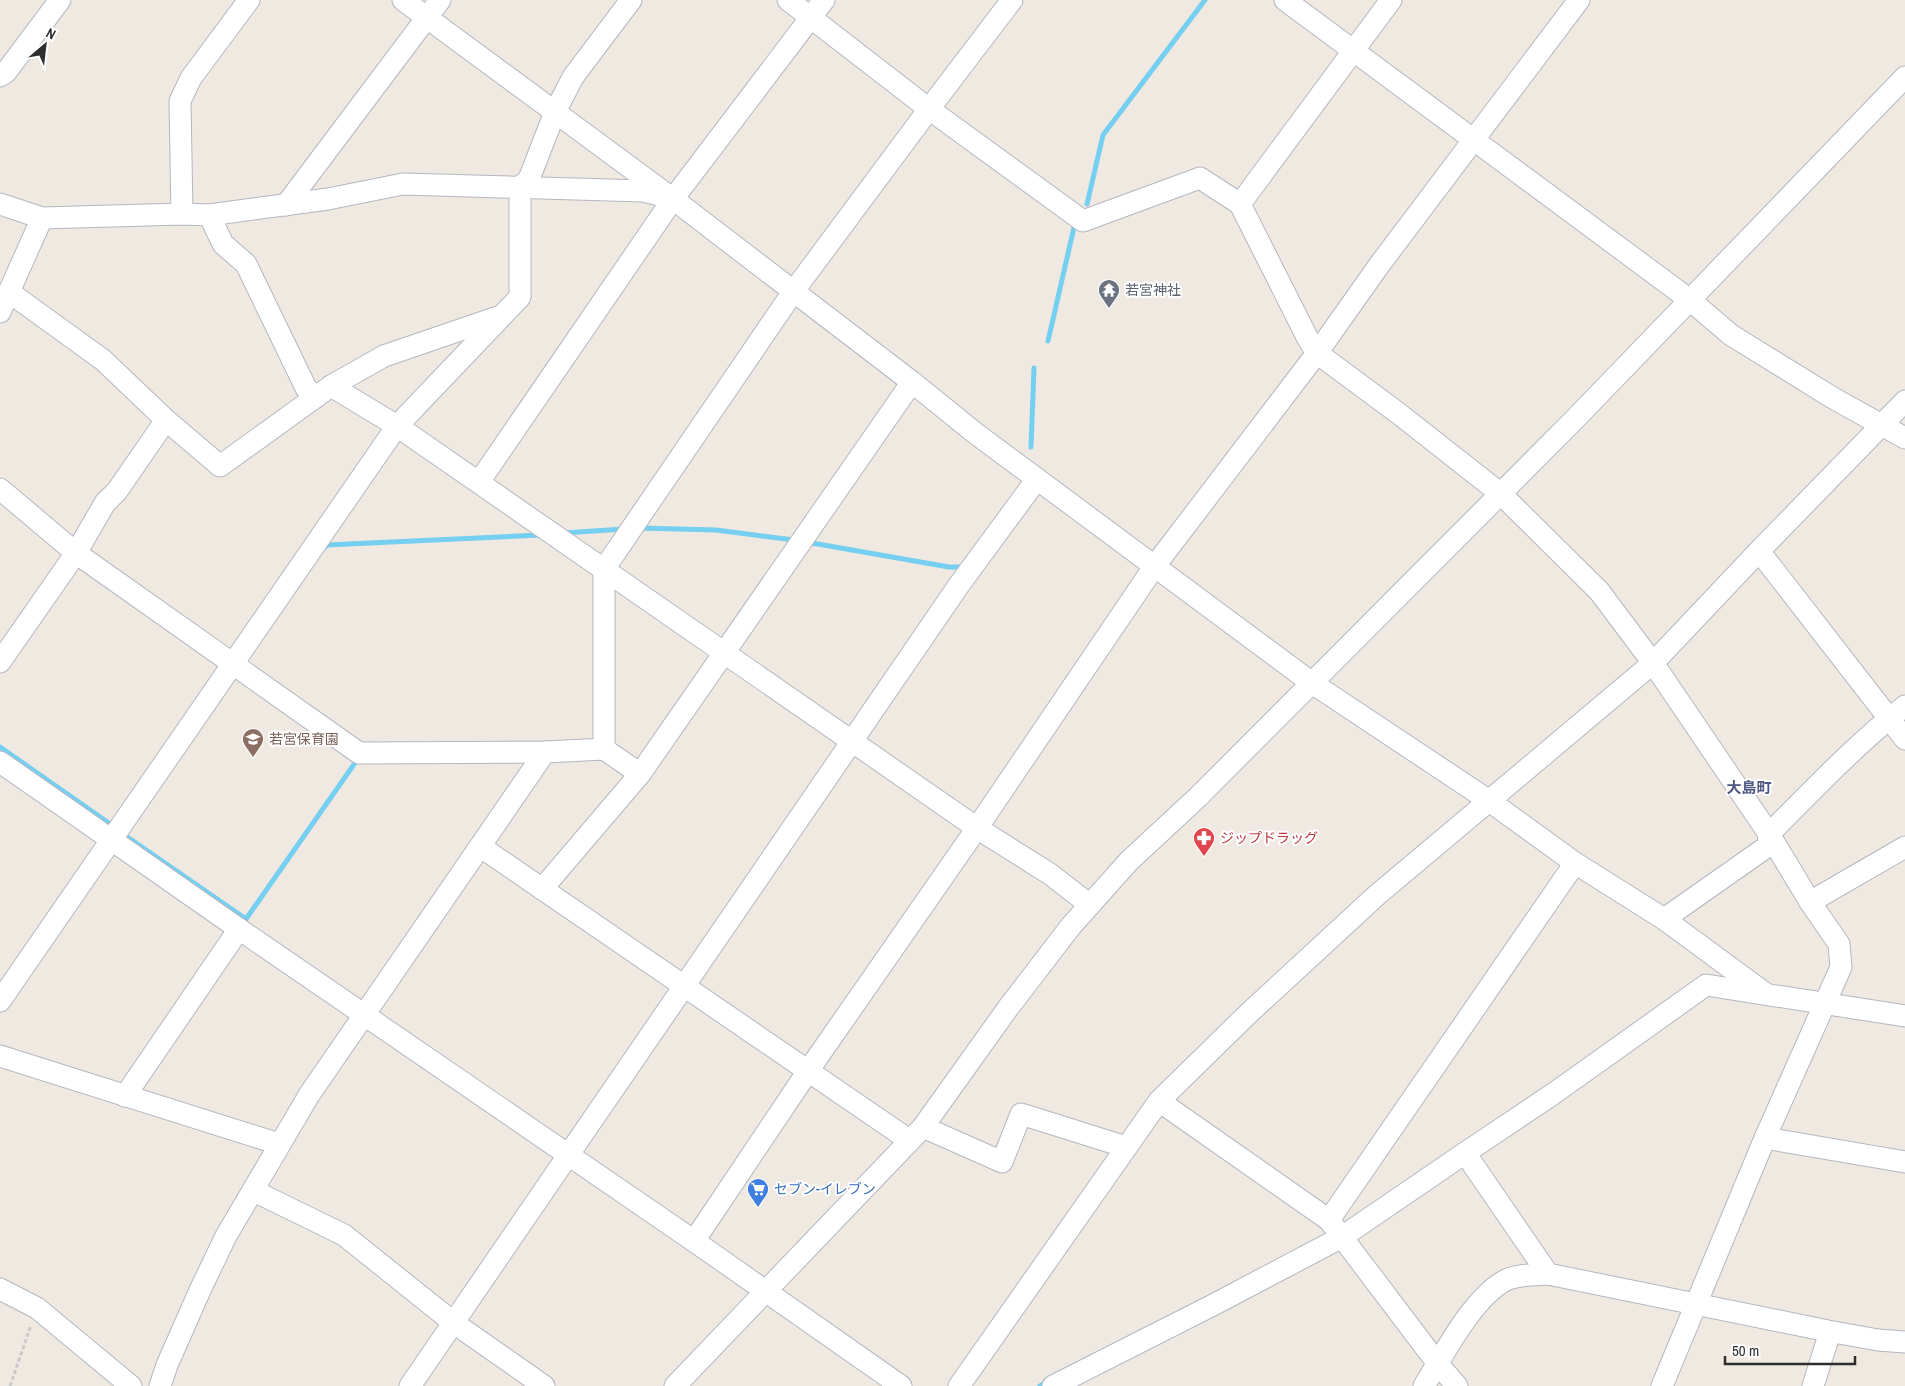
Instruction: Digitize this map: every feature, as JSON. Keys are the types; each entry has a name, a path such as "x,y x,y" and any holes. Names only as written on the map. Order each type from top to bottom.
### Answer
{"street":[{"path":"0,76 6,72 60,0"},
{"path":"182,214 180,101 191,78 248,0"},
{"path":"403,0 673,199 912,382 975,433 1312,683 1488,800 1575,863 1664,919 1766,994"},
{"path":"286,205 440,0"},
{"path":"0,1001 113,840 397,426 520,297 520,187 529,179 555,112 572,77 631,0"},
{"path":"788,0 929,109 1083,221 1200,178 1240,204 1308,339 1317,353 1398,413 1501,494 1599,591 1654,663 1769,834 1810,902 1839,944 1841,967 1765,1138 1662,1386"},
{"path":"479,482 673,199 824,0"},
{"path":"604,749 604,569 793,292 1012,0"},
{"path":"1285,0 1690,300 1731,335 1784,369 1905,438"},
{"path":"1240,204 1391,0"},
{"path":"694,1240 1154,567 1317,353 1380,264 1579,0"},
{"path":"675,1386 767,1292 916,1133 1071,926 1129,861 1198,797 1501,494 1904,80"},
{"path":"0,204 42,218 209,215 328,199 403,184 643,191 673,199"},
{"path":"209,215 224,244 246,264 306,388 323,391 397,426 977,828 1050,874 1090,905"},
{"path":"0,312 42,218"},
{"path":"9,292 103,360 166,420 220,466 323,391 384,356 503,315"},
{"path":"542,889 640,774 912,382"},
{"path":"958,1386 1159,1101 1249,1013 1376,895 1654,663 1759,551 1905,401"},
{"path":"0,662 76,553 105,503 117,490 166,420"},
{"path":"410,1386 959,585 1037,479"},
{"path":"0,489 76,553 359,753 546,752 604,749 640,774"},
{"path":"1759,551 1897,712 1905,739"},
{"path":"1664,919 1768,846 1769,834 1828,775 1897,712"},
{"path":"160,1386 167,1365 226,1236 254,1191 279,1144 309,1095 546,752"},
{"path":"0,762 239,929 694,1240 900,1386"},
{"path":"481,847 808,1071 916,1133 1002,1162 1021,1114 1126,1147"},
{"path":"1810,902 1905,847"},
{"path":"1328,1220 1575,863"},
{"path":"126,1096 239,929"},
{"path":"1053,1386 1342,1237 1553,1094 1706,985 1905,1016"},
{"path":"0,1056 279,1144"},
{"path":"1159,1101 1328,1220 1456,1386"},
{"path":"1765,1138 1905,1162"},
{"path":"1465,1153 1548,1274"},
{"path":"254,1191 344,1236 454,1323 544,1386"},
{"path":"1424,1386 1486,1294 1508,1279 1548,1274 1830,1332 1878,1340 1905,1342"},
{"path":"0,1289 36,1308 131,1386"},
{"path":"1813,1386 1830,1332"}],"path":[{"path":"10,1386 36,1308"}],"waterway":[{"path":"1087,204 1103,135 1205,0"},
{"path":"1048,341 1075,223"},
{"path":"1031,447 1034,368"},
{"path":"639,528 716,530 794,540"},
{"path":"564,533 623,529"},
{"path":"324,548 327,545 541,535"},
{"path":"812,543 949,567 963,567"},
{"path":"0,747 113,826"},
{"path":"126,836 246,919 357,760 354,758"},
{"path":"1040,1386 1049,1381"}],"place":[{"name":"若宮神社","path":"1109,309"},
{"name":"若宮保育園","path":"253,758"},
{"name":"ジップドラッグ","path":"1204,857"},
{"name":"セブン-イレブン","path":"758,1208"}],"district":[{"name":"大島町","path":"1749,787"}]}
